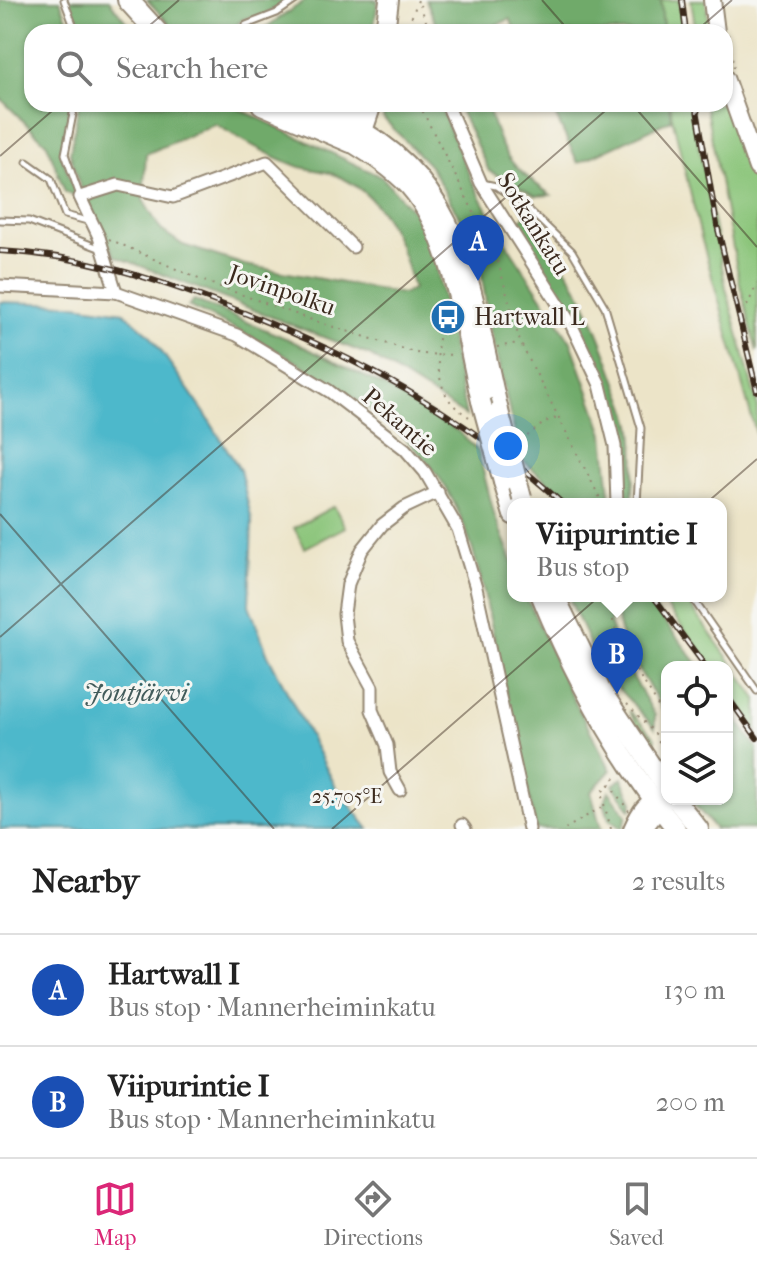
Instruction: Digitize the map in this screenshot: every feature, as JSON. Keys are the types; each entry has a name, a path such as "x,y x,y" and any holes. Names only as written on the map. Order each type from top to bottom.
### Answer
{"highway":[{"path":"128,0 150,24"},
{"path":"281,112 321,129 354,132"},
{"path":"313,112 354,132"}],"main road":[{"path":"387,24 389,0"},
{"path":"354,132 356,112"},
{"path":"354,132 367,112"},
{"path":"354,132 395,173 430,217 446,258 508,498"},
{"path":"354,132 403,159 431,190 446,217 522,498"},
{"path":"544,602 587,698 618,752 661,794"},
{"path":"558,602 601,690 661,791"},
{"path":"667,805 676,829"},
{"path":"673,805 699,829"}],"street":[{"path":"712,0 720,24"},
{"path":"733,84 757,168"},
{"name":"Sotkankatu","path":"450,112 481,183 571,324 600,385 615,446 617,498"},
{"path":"116,292 104,250 80,197 118,185 173,197 267,162 353,247"},
{"name":"Pekantie","path":"0,286 116,292 237,335 280,359 405,449 438,492 458,529 476,588 529,829"},
{"path":"400,790 390,772 387,745 372,710 372,687 347,641 344,614 348,584 362,550 382,525 404,508 438,492"},
{"path":"631,821 642,808 661,800"},
{"path":"643,829 661,804"}],"lane":[{"path":"64,0 73,24"},
{"path":"249,24 277,13 296,0"},
{"path":"73,112 65,154 80,197"},
{"path":"27,162 51,179 65,215 92,223"},
{"path":"481,183 496,186 526,207 572,251 605,307 641,428 637,498"},
{"path":"0,220 29,221 104,250"},
{"path":"695,602 757,691"}],"path":[{"path":"409,24 418,2"},
{"path":"418,2 427,24"},
{"path":"423,112 497,258 520,342 600,498"},
{"path":"474,267 480,222"},
{"name":"Jovinpolku","path":"99,237 122,242 201,280 315,321 437,357 459,354"},
{"path":"747,306 757,284"},
{"path":"482,296 517,326"},
{"path":"446,306 436,330 437,357 449,401 478,424"},
{"path":"492,348 520,342"},
{"path":"517,444 545,422 557,418"},
{"path":"612,602 616,636 663,719 662,733"},
{"path":"623,700 661,740"},
{"path":"652,749 661,742"},
{"path":"611,829 601,793 607,782 620,773"},
{"path":"607,782 631,821"},
{"path":"565,829 603,806"}],"green space":[{"path":"0,0 60,0 69,24 24,24 24,112 69,112 61,153 77,198 65,192 47,144 0,98"},
{"path":"67,0 109,0 128,24 76,24"},
{"path":"147,0 290,0 257,19 244,19 238,24 170,24"},
{"path":"306,0 378,0 374,24 271,24"},
{"path":"426,0 661,0 662,24 512,24 510,19 498,24 435,22"},
{"path":"661,0 679,0 681,24 662,24"},
{"path":"691,0 706,0 708,24 695,24"},
{"path":"78,112 246,112 382,177 421,220 433,249 466,416 369,355 115,256 82,192 70,153","holes":["215,124 286,162 333,174 365,193 396,237 413,289 403,294 245,265 183,245 161,230 143,200 146,154"]},
{"path":"384,112 442,112 471,179 503,238 571,342 604,434 610,498 566,498 521,459 490,329 481,270 468,232 430,166 383,118"},
{"path":"461,112 490,112 508,157 551,195 536,196 489,171"},
{"path":"554,112 670,112 671,120 578,163"},
{"path":"671,112 693,112 726,288 757,404 757,437 701,237"},
{"path":"707,112 728,112 757,188 757,352 740,284"},
{"path":"525,215 542,234 579,291 598,331 632,423 632,498 624,498 616,423 594,356 559,293 515,226"},
{"path":"194,300 288,339 384,386 459,432 478,451 495,517 507,548 507,602 529,602 569,691 611,770 591,792 601,829 536,829 476,563 462,520 441,480 419,453 360,402 290,358 188,306"},
{"path":"334,506 345,527 305,548 294,528"},
{"path":"571,602 606,602 615,646 655,715 655,728 601,670"},
{"path":"616,602 650,602 695,661 661,661 661,707 633,660 620,630"},
{"path":"663,602 688,602 730,661 708,661"},
{"path":"733,665 757,699 757,731 733,697"},
{"path":"629,711 654,736 656,740 649,748"},
{"path":"733,714 757,748 757,829 715,829 695,805 733,805"},
{"path":"622,778 633,802 631,810 613,785"},
{"path":"609,791 627,816 622,829 609,819 604,802"}],"water":[{"name":"Joutjärvi","path":"0,302 69,304 124,312 149,334 204,412 240,470 252,521 249,605 268,655 336,787 369,829 0,829"}],"railway":[{"path":"682,0 685,24"},
{"path":"697,112 717,225 757,391"},
{"path":"0,251 59,257 117,270 275,325 363,367 447,415 487,442 556,498"},
{"path":"657,602 702,661"},
{"path":"733,704 757,738"}],"place":[{"name":"Hartwall I","path":"478,281"},
{"name":"Hartwall L","path":"448,317"},
{"name":"Viipurintie I","path":"617,694"}]}
